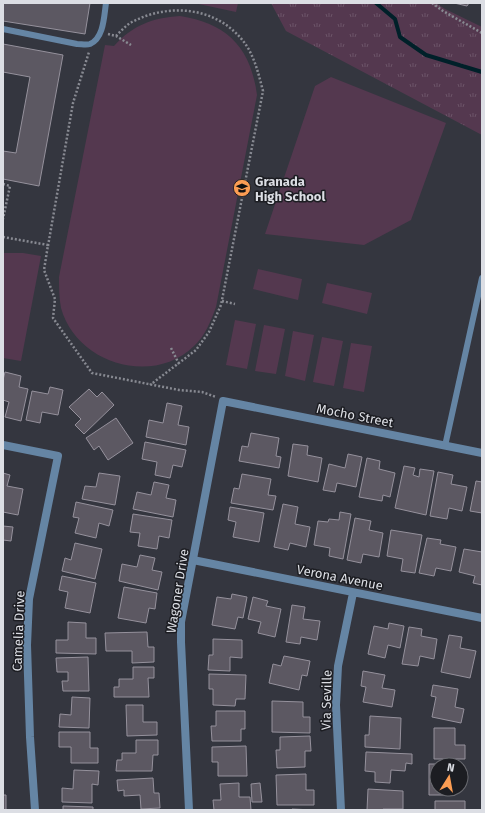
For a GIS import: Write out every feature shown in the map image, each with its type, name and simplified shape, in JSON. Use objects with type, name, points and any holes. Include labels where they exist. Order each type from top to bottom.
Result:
[{"type":"street","name":"Mocho Street","points":[[223,401],[482,453]]},
{"type":"street","name":"Wagoner Drive","points":[[190,810],[181,622],[223,401]]},
{"type":"street","name":"Camelia Drive","points":[[3,445],[58,456],[29,599],[27,645],[30,737],[35,810]]},
{"type":"street","name":"Verona Avenue","points":[[193,560],[482,618]]},
{"type":"street","name":"Via Seville","points":[[341,810],[336,705],[338,666],[354,592]]},
{"type":"lane","points":[[3,29],[77,44],[89,44],[98,38],[101,31],[106,3]]},
{"type":"lane","points":[[445,446],[482,278]]},
{"type":"path","points":[[432,3],[443,11],[482,33]]},
{"type":"path","points":[[116,36],[131,22],[159,12],[187,10],[213,17],[233,30],[247,48],[258,71],[263,91],[222,301],[209,332],[196,350],[150,384]]},
{"type":"path","points":[[131,45],[116,36],[96,33],[73,103],[44,270],[55,299],[53,318],[92,373],[179,390],[209,393],[223,401]]},
{"type":"path","points":[[3,184],[10,186],[3,219]]},
{"type":"path","points":[[3,236],[48,245]]},
{"type":"path","points":[[222,301],[235,304]]},
{"type":"path","points":[[171,348],[179,364]]},
{"type":"green space","points":[[194,3],[238,3],[236,12]]},
{"type":"green space","points":[[271,3],[436,3],[482,27],[482,135],[286,31]]},
{"type":"green space","points":[[180,16],[196,19],[211,25],[223,31],[234,40],[249,63],[254,78],[257,95],[216,307],[210,323],[198,342],[177,358],[158,365],[137,366],[117,363],[99,355],[82,343],[69,327],[61,308],[59,296],[59,277],[105,45],[114,46],[128,33],[144,24]]},
{"type":"green space","points":[[331,77],[446,123],[411,220],[364,245],[265,234],[315,86]]},
{"type":"green space","points":[[3,253],[23,253],[41,256],[21,361],[3,358]]},
{"type":"green space","points":[[258,269],[302,279],[298,300],[253,289]]},
{"type":"green space","points":[[327,283],[372,293],[367,314],[322,303]]},
{"type":"green space","points":[[235,320],[256,324],[247,369],[226,365]]},
{"type":"green space","points":[[264,325],[285,329],[276,374],[255,371]]},
{"type":"green space","points":[[293,331],[314,335],[305,381],[285,376]]},
{"type":"green space","points":[[322,337],[343,341],[334,386],[313,382]]},
{"type":"green space","points":[[351,343],[372,346],[364,392],[343,388]]},
{"type":"building","points":[[3,3],[90,3],[85,34],[3,21]]},
{"type":"building","points":[[454,3],[469,3],[467,6]]},
{"type":"building","points":[[3,44],[63,55],[39,186],[3,179],[3,151],[16,153],[30,77],[3,72]]},
{"type":"building","points":[[5,372],[21,376],[19,387],[28,389],[21,421],[5,417],[9,402],[3,400],[3,380]]},
{"type":"building","points":[[50,387],[63,390],[58,415],[42,412],[40,423],[26,420],[32,391],[48,394]]},
{"type":"building","points":[[89,389],[97,397],[102,392],[114,405],[84,434],[75,425],[81,419],[69,407]]},
{"type":"building","points":[[167,403],[182,406],[178,425],[189,427],[186,445],[146,437],[149,420],[163,423]]},
{"type":"building","points":[[116,418],[133,443],[108,460],[99,446],[94,450],[86,438]]},
{"type":"building","points":[[251,433],[279,438],[276,456],[281,457],[279,468],[239,461],[242,446],[248,447]]},
{"type":"building","points":[[145,442],[186,450],[182,467],[173,465],[170,478],[155,475],[157,462],[142,459]]},
{"type":"building","points":[[293,444],[308,446],[307,455],[322,458],[318,482],[288,476]]},
{"type":"building","points":[[348,454],[362,457],[356,487],[337,483],[335,492],[323,490],[329,464],[345,468]]},
{"type":"building","points":[[367,458],[380,461],[379,469],[395,473],[390,497],[383,495],[382,501],[359,497]]},
{"type":"building","points":[[404,466],[415,468],[413,475],[419,477],[420,469],[434,471],[426,515],[395,508]]},
{"type":"building","points":[[438,472],[453,475],[451,484],[467,487],[462,511],[449,508],[447,519],[430,516]]},
{"type":"building","points":[[3,473],[10,475],[7,486],[23,489],[18,515],[3,512]]},
{"type":"building","points":[[99,473],[120,476],[115,505],[82,499],[85,486],[96,487]]},
{"type":"building","points":[[242,474],[271,479],[268,495],[276,496],[273,510],[231,503],[234,488],[239,489]]},
{"type":"building","points":[[476,481],[482,482],[482,513],[470,511]]},
{"type":"building","points":[[154,482],[169,485],[166,498],[176,500],[173,517],[133,509],[137,492],[151,495]]},
{"type":"building","points":[[76,502],[113,510],[109,526],[99,523],[96,538],[75,533],[79,518],[73,517]]},
{"type":"building","points":[[283,504],[298,507],[295,524],[310,527],[306,547],[290,543],[288,550],[274,547]]},
{"type":"building","points":[[230,507],[264,513],[259,542],[233,537],[236,522],[228,520]]},
{"type":"building","points":[[340,512],[351,514],[343,559],[329,556],[330,548],[314,545],[318,521],[328,522],[329,519],[339,520]]},
{"type":"building","points":[[133,514],[172,520],[169,538],[159,536],[157,549],[138,546],[140,533],[130,532]]},
{"type":"building","points":[[355,518],[371,521],[369,530],[383,533],[379,557],[363,554],[361,563],[347,560]]},
{"type":"building","points":[[3,526],[13,527],[11,541],[3,540]]},
{"type":"building","points":[[391,530],[422,535],[415,573],[401,571],[403,559],[387,556]]},
{"type":"building","points":[[427,538],[441,540],[440,544],[456,547],[451,571],[436,568],[434,576],[419,573]]},
{"type":"building","points":[[75,543],[102,549],[95,579],[62,571],[65,558],[71,560]]},
{"type":"building","points":[[464,549],[482,552],[482,585],[473,583],[475,576],[459,572]]},
{"type":"building","points":[[140,555],[155,558],[152,570],[162,572],[158,590],[119,581],[122,564],[137,567]]},
{"type":"building","points":[[62,576],[96,583],[90,613],[65,608],[68,592],[59,590]]},
{"type":"building","points":[[124,587],[157,593],[155,609],[149,608],[146,623],[118,618]]},
{"type":"building","points":[[232,594],[247,597],[243,618],[238,617],[235,629],[212,625],[217,597],[231,599]]},
{"type":"building","points":[[253,597],[268,601],[266,606],[281,609],[275,637],[258,633],[261,622],[248,619]]},
{"type":"building","points":[[292,605],[305,607],[303,619],[320,621],[317,640],[301,637],[300,644],[286,642]]},
{"type":"building","points":[[68,622],[86,623],[86,638],[96,638],[96,654],[56,653],[56,640],[68,640]]},
{"type":"building","points":[[389,623],[404,626],[400,648],[388,645],[385,658],[368,654],[374,626],[388,629]]},
{"type":"building","points":[[409,627],[422,629],[421,636],[437,639],[434,659],[420,656],[418,666],[402,664]]},
{"type":"building","points":[[147,632],[148,647],[154,647],[154,662],[132,663],[132,651],[106,651],[105,633]]},
{"type":"building","points":[[449,635],[462,637],[460,648],[476,651],[470,678],[441,672]]},
{"type":"building","points":[[213,639],[242,640],[242,658],[230,657],[230,671],[208,670],[209,655],[213,655]]},
{"type":"building","points":[[284,656],[310,661],[307,676],[302,675],[299,690],[269,683],[273,664],[281,666]]},
{"type":"building","points":[[88,657],[89,691],[63,691],[62,681],[68,681],[68,672],[57,672],[56,658]]},
{"type":"building","points":[[133,667],[154,667],[154,678],[148,678],[149,697],[114,697],[114,687],[119,687],[119,679],[133,679]]},
{"type":"building","points":[[363,671],[385,675],[382,688],[395,690],[392,707],[363,702],[366,687],[361,686]]},
{"type":"building","points":[[209,674],[246,675],[245,699],[236,699],[235,706],[213,705],[213,689],[209,689]]},
{"type":"building","points":[[433,685],[458,689],[455,707],[464,709],[461,723],[432,717],[436,697],[431,696]]},
{"type":"building","points":[[72,697],[90,698],[89,728],[59,727],[60,714],[71,715]]},
{"type":"building","points":[[272,701],[303,702],[303,717],[310,717],[310,733],[272,732]]},
{"type":"building","points":[[126,705],[143,705],[143,722],[157,722],[157,735],[127,736]]},
{"type":"building","points":[[216,711],[245,711],[245,729],[241,729],[241,741],[212,741],[211,726],[216,726]]},
{"type":"building","points":[[370,716],[401,718],[400,749],[365,747],[365,735],[369,735]]},
{"type":"building","points":[[434,728],[455,728],[455,745],[465,745],[465,757],[434,757]]},
{"type":"building","points":[[59,732],[90,732],[90,748],[98,748],[98,763],[71,763],[71,747],[59,747]]},
{"type":"building","points":[[310,736],[311,751],[305,751],[305,767],[277,768],[276,750],[280,750],[280,737]]},
{"type":"building","points":[[136,740],[158,740],[158,755],[153,755],[152,771],[116,771],[117,760],[122,760],[122,753],[136,753]]},
{"type":"building","points":[[246,746],[247,776],[218,776],[218,762],[212,762],[212,747]]},
{"type":"building","points":[[366,752],[412,754],[412,764],[406,763],[405,771],[391,770],[390,783],[375,782],[375,772],[365,771]]},
{"type":"building","points":[[74,770],[99,771],[98,785],[92,784],[92,803],[62,802],[62,788],[73,789]]},
{"type":"building","points":[[306,774],[306,790],[314,790],[314,805],[277,805],[276,775]]},
{"type":"building","points":[[153,778],[154,793],[159,793],[160,808],[141,809],[140,795],[124,796],[124,790],[118,791],[117,780]]},
{"type":"building","points":[[239,783],[239,797],[250,797],[251,810],[214,810],[213,800],[221,800],[220,784]]},
{"type":"building","points":[[260,783],[262,802],[252,802],[251,784]]},
{"type":"building","points":[[368,789],[403,791],[403,809],[367,810]]},
{"type":"building","points":[[3,795],[6,795],[6,810],[3,810]]},
{"type":"building","points":[[435,801],[465,801],[465,810],[435,810]]},
{"type":"building","points":[[63,806],[93,807],[93,810],[63,810]]},
{"type":"building","points":[[292,809],[314,810],[292,810]]},
{"type":"waterway","points":[[376,3],[395,19],[400,37],[426,55],[482,72]]},
{"type":"place","name":"Granada High School","points":[[242,188]]}]
